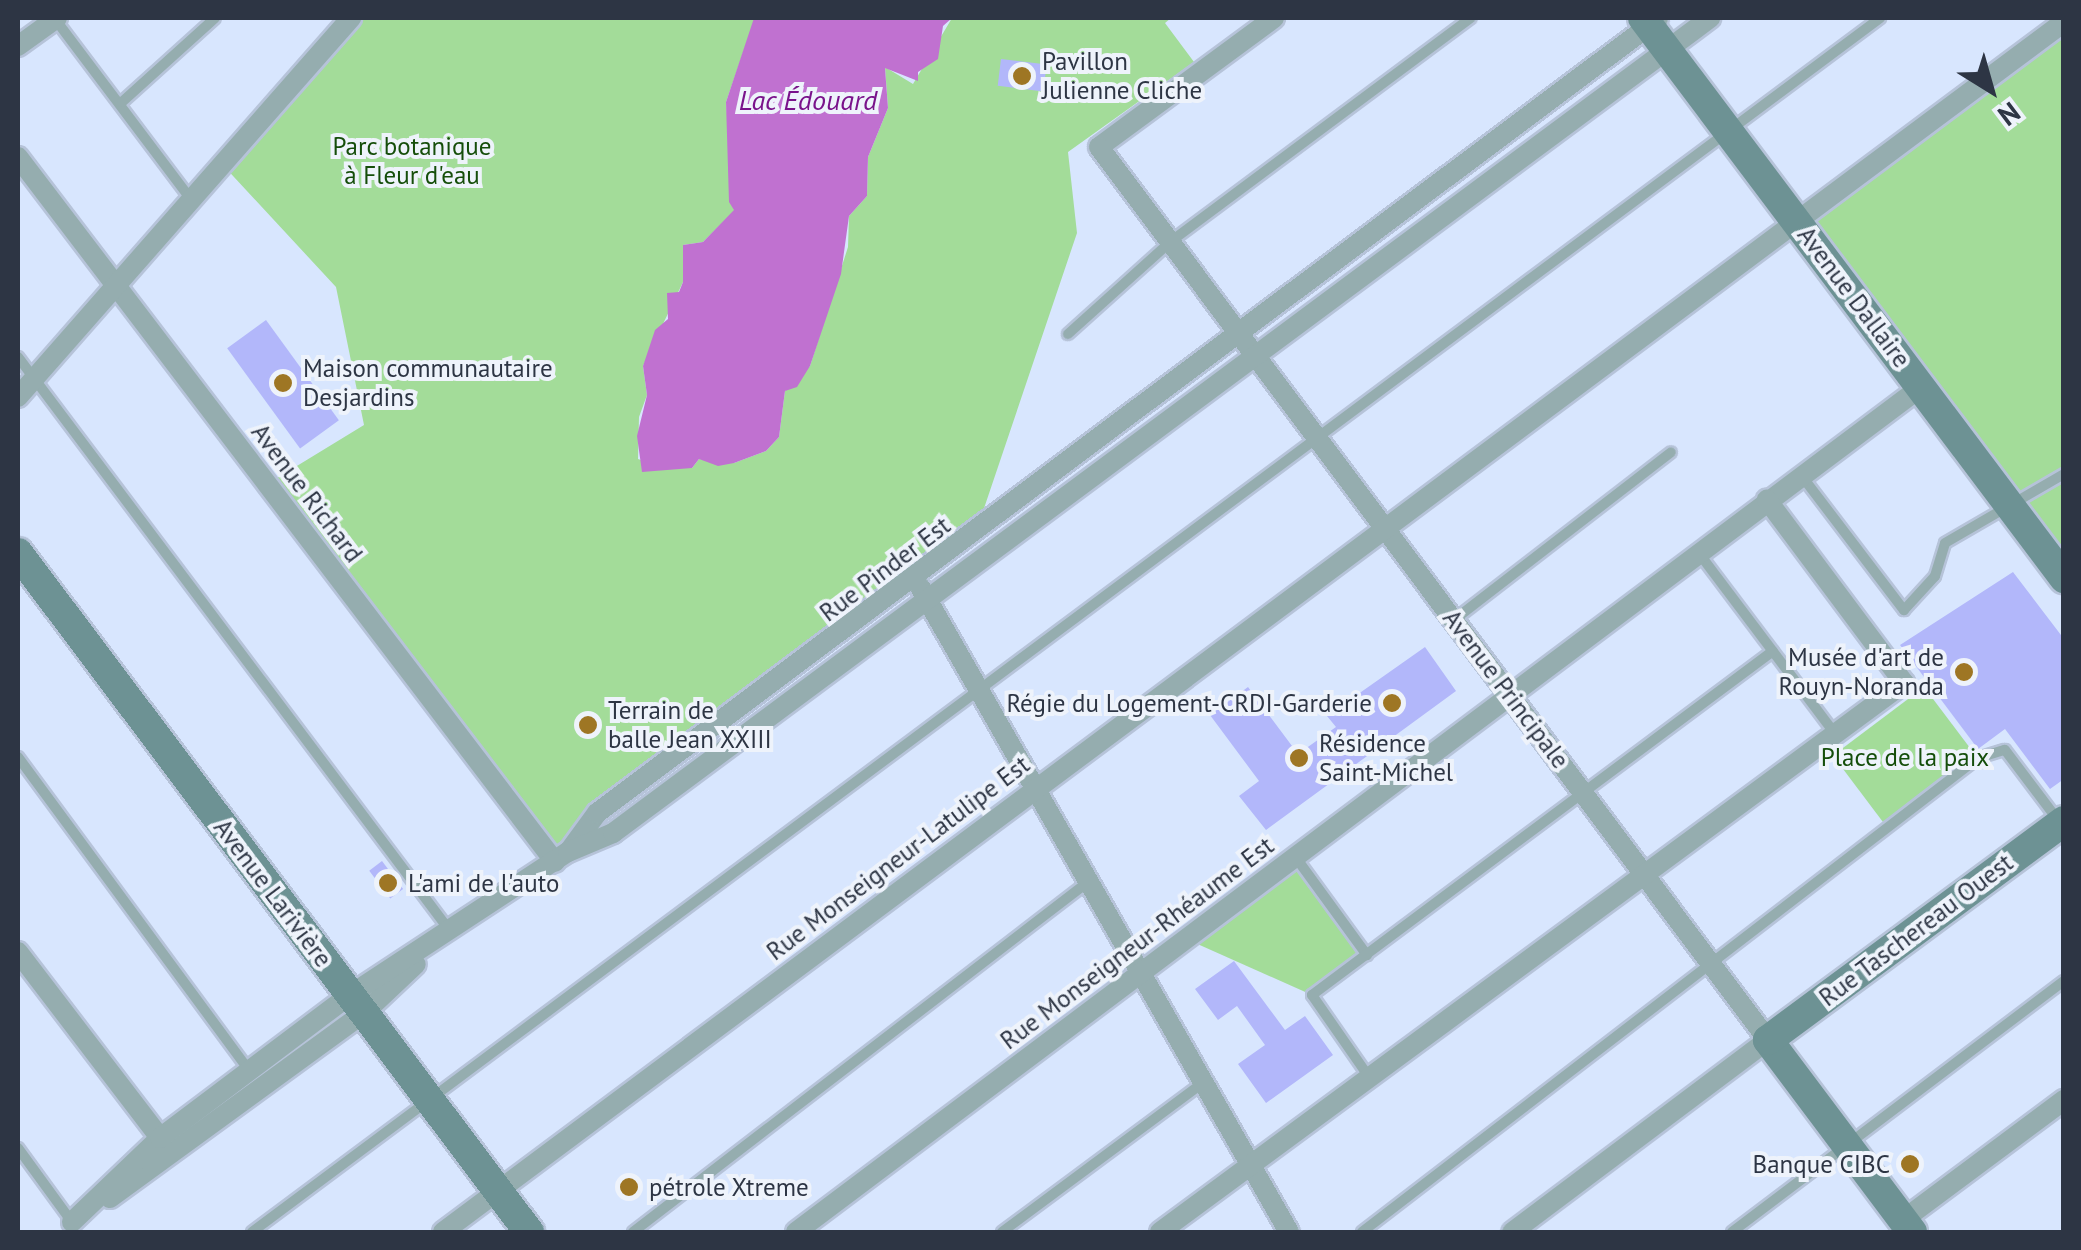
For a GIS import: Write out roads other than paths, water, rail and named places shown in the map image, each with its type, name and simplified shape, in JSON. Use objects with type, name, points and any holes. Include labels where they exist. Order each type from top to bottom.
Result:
[{"type":"street","points":[[18,46],[55,18]]},
{"type":"street","points":[[18,398],[351,18]]},
{"type":"street","name":"Avenue Principale","points":[[1274,18],[1100,147],[1846,1144],[1901,1228]]},
{"type":"street","points":[[1655,28],[1710,18]]},
{"type":"street","name":"Rue Monseigneur-Latulipe Est","points":[[443,1232],[1036,785],[2064,22]]},
{"type":"street","name":"Avenue Dallaire","points":[[1655,28],[2064,578]]},
{"type":"street","name":"Rue Pinder Est","points":[[65,1227],[175,1156],[450,931],[562,856],[612,833],[1238,331],[1655,28]]},
{"type":"street","name":"Rue Pinder Est","points":[[920,587],[1254,354],[1655,28]]},
{"type":"street","name":"Avenue Richard","points":[[18,157],[116,289],[562,856]]},
{"type":"street","name":"Rue Monseigneur-Rhéaume Est","points":[[796,1232],[1508,693],[1921,387]]},
{"type":"street","points":[[1160,1232],[1904,683],[1767,500]]},
{"type":"street","name":"Avenue Larivière","points":[[18,553],[529,1232]]},
{"type":"street","points":[[920,587],[1289,1232]]},
{"type":"street","name":"Rue Taschereau Ouest","points":[[1768,1040],[2062,822]]},
{"type":"street","points":[[18,952],[160,1138]]},
{"type":"street","name":"Rue Pinder Est","points":[[65,1227],[160,1138],[250,1071],[357,1004]]},
{"type":"street","points":[[1512,1232],[1768,1040]]},
{"type":"street","points":[[1901,1228],[2064,1100]]},
{"type":"lane","points":[[55,18],[122,102],[192,202]]},
{"type":"lane","points":[[122,102],[214,18]]},
{"type":"lane","points":[[1068,334],[1170,242],[1471,18]]},
{"type":"lane","points":[[252,1232],[978,687],[1320,441],[1880,18]]},
{"type":"lane","points":[[18,357],[450,931]]},
{"type":"lane","points":[[1454,620],[1671,452]]},
{"type":"lane","points":[[1801,475],[1904,610],[1935,576],[1945,543],[2006,502],[2036,494],[2064,474]]},
{"type":"lane","points":[[1698,552],[1834,734]]},
{"type":"lane","points":[[1370,1078],[1312,995],[1773,651]]},
{"type":"lane","points":[[1362,1232],[1713,967],[1978,758],[2005,750],[2062,822]]},
{"type":"lane","points":[[18,758],[250,1071]]},
{"type":"lane","points":[[1294,855],[1367,955]]},
{"type":"lane","points":[[633,1232],[1090,881]]},
{"type":"lane","points":[[1732,1232],[2064,981]]},
{"type":"lane","points":[[1002,1232],[1204,1082]]},
{"type":"lane","points":[[18,1148],[65,1227]]},
{"type":"water","name":"Lac Édouard","points":[[754,18],[952,18],[943,26],[938,59],[918,72],[918,81],[885,68],[888,108],[868,157],[867,196],[849,216],[841,274],[810,366],[797,387],[785,391],[779,437],[766,451],[734,463],[718,466],[699,459],[692,468],[642,472],[637,436],[647,395],[643,366],[655,330],[668,319],[667,293],[679,292],[683,282],[683,245],[703,242],[734,210],[729,202],[726,102]]},
{"type":"place","name":"Pavillon Julienne Cliche","points":[[1022,76]]},
{"type":"place","name":"Maison communautaire Desjardins","points":[[283,383]]},
{"type":"place","name":"Musée d'art de Rouyn-Noranda","points":[[1964,672]]},
{"type":"place","name":"Régie du Logement-CRDI-Garderie","points":[[1392,703]]},
{"type":"place","name":"Terrain de balle Jean XXIII","points":[[588,725]]},
{"type":"place","name":"Résidence Saint-Michel","points":[[1299,758]]},
{"type":"place","name":"L'ami de l'auto","points":[[388,883]]},
{"type":"place","name":"Banque CIBC","points":[[1910,1164]]},
{"type":"place","name":"pétrole Xtreme","points":[[629,1187]]},
{"type":"park label","name":"Parc botanique à Fleur d'eau","points":[[412,162]]},
{"type":"park label","name":"Place de la paix","points":[[1905,757]]}]
